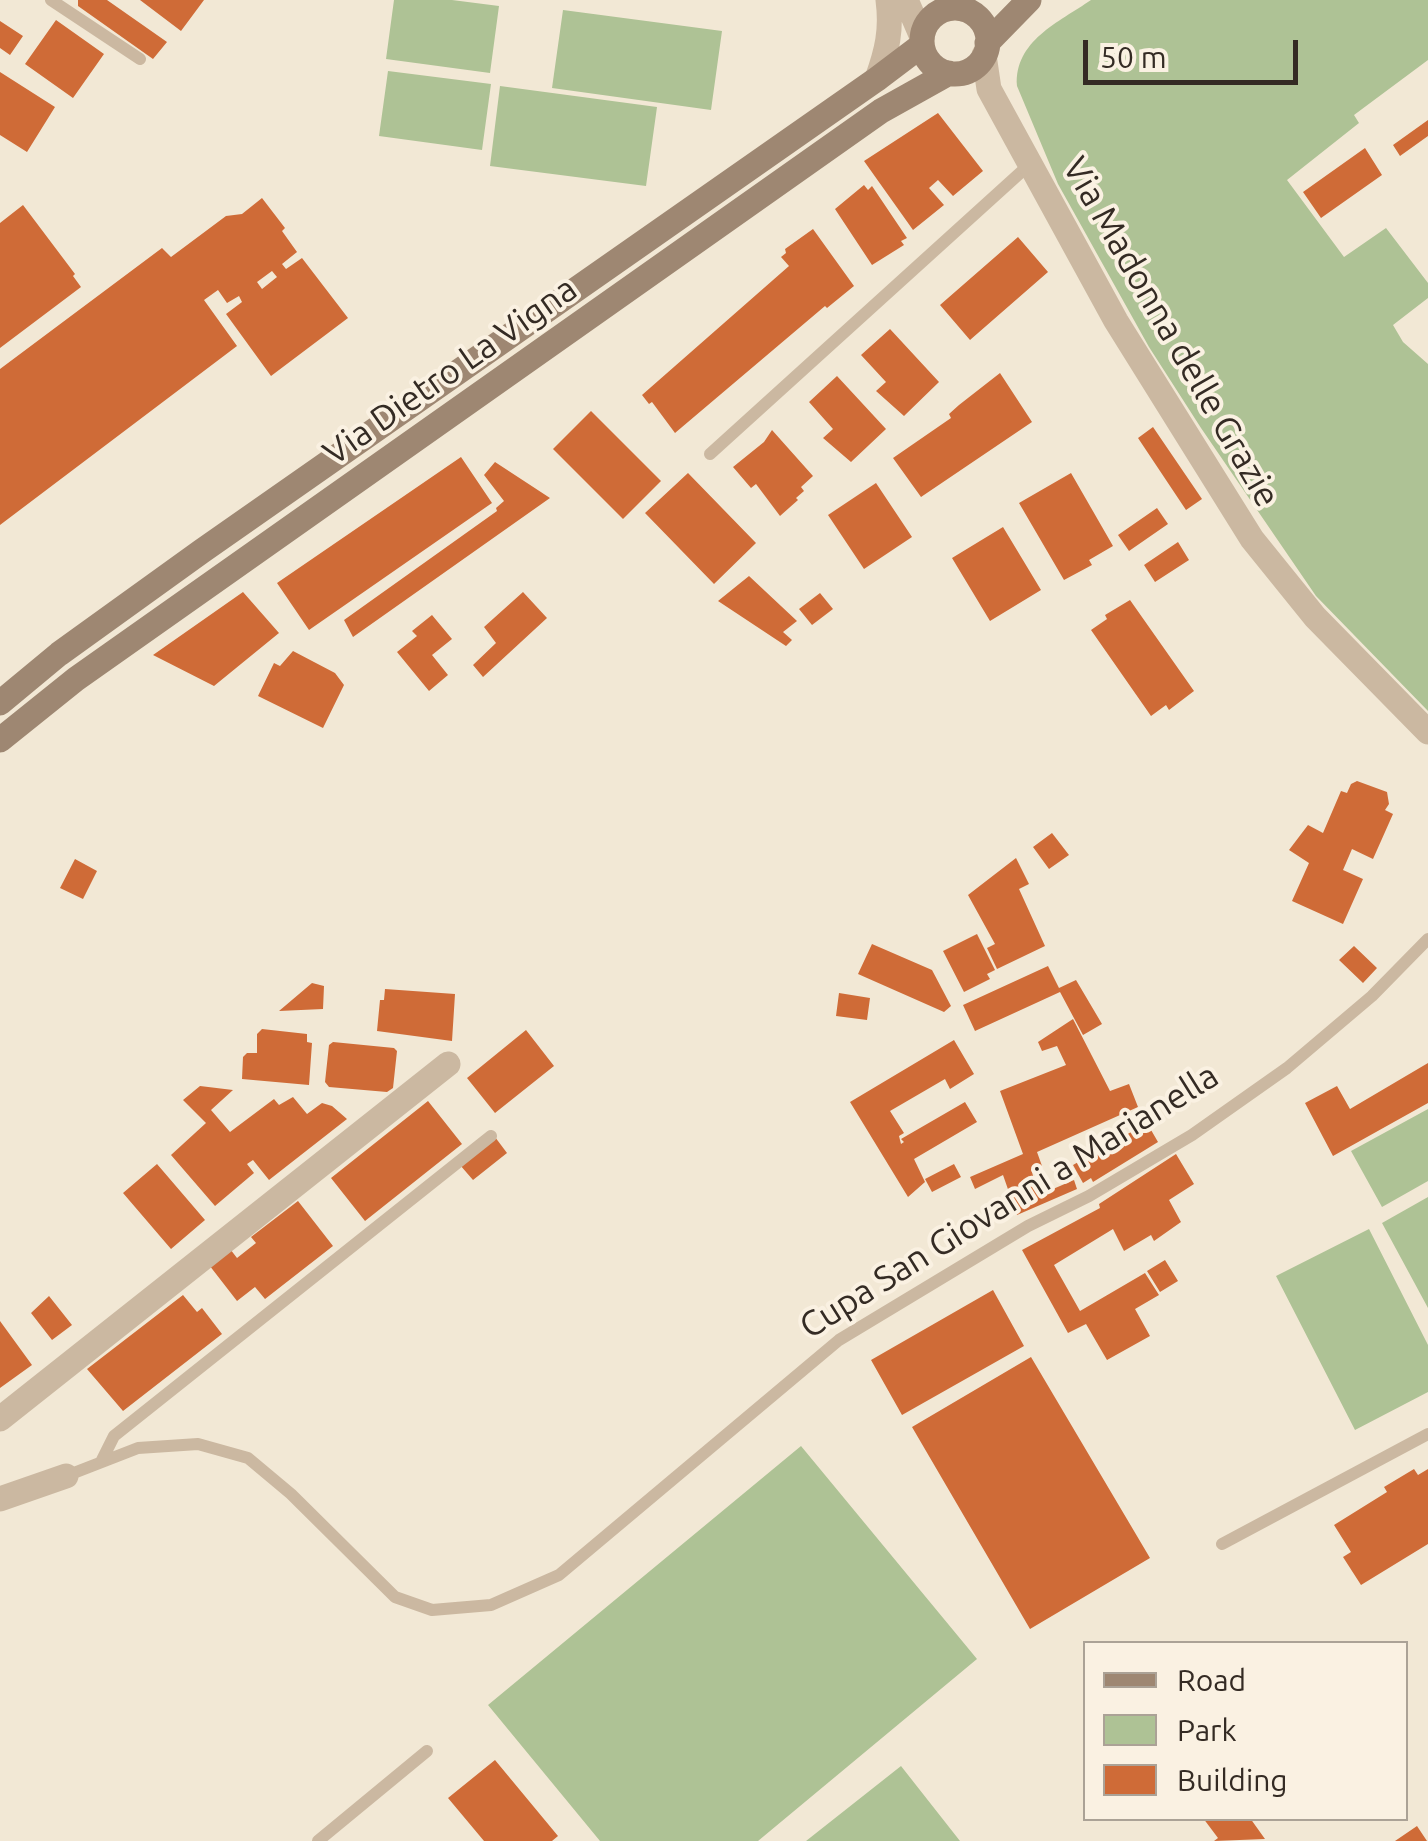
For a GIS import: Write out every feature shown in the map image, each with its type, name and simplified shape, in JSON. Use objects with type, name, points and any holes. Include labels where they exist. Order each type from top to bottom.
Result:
[{"type":"street","points":[[877,79],[889,47],[888,0]]},
{"type":"street","points":[[906,0],[931,64],[956,73],[976,66],[1029,0]]},
{"type":"street","points":[[922,41],[927,23],[934,15],[967,5],[982,22],[986,49]]},
{"type":"street","name":"Via Dietro La Vigna","points":[[0,703],[58,654],[877,79],[922,41]]},
{"type":"street","name":"Via Madonna delle Grazie","points":[[986,49],[989,89],[1116,322],[1252,540],[1315,617],[1428,732]]},
{"type":"street","name":"Via Dietro La Vigna","points":[[0,740],[76,678],[880,110],[956,73]]},
{"type":"street","name":"Via Madonna delle Grazie","points":[[956,73],[989,89]]},
{"type":"street","points":[[0,1419],[448,1064]]},
{"type":"street","name":"Cupa San Giovanni a Marianella","points":[[0,1499],[66,1476]]},
{"type":"lane","points":[[51,0],[140,59]]},
{"type":"lane","points":[[710,454],[1032,162]]},
{"type":"lane","name":"Cupa San Giovanni a Marianella","points":[[66,1476],[138,1448],[198,1444],[248,1458],[292,1494],[395,1597],[432,1610],[491,1605],[559,1575],[838,1340],[1028,1226],[1192,1135],[1287,1068],[1372,996],[1428,939]]},
{"type":"lane","points":[[101,1462],[114,1436],[490,1136]]},
{"type":"lane","points":[[1222,1544],[1428,1434]]},
{"type":"lane","points":[[318,1841],[427,1751]]},
{"type":"green space","points":[[394,0],[452,0],[499,6],[490,73],[386,59]]},
{"type":"green space","points":[[1091,0],[1428,0],[1428,60],[1354,115],[1359,123],[1287,180],[1344,257],[1386,228],[1428,283],[1428,298],[1393,325],[1403,342],[1428,364],[1428,711],[1316,596],[1149,347],[1058,184],[1017,86],[1018,70],[1041,34]]},
{"type":"green space","points":[[563,10],[722,31],[711,110],[552,88]]},
{"type":"green space","points":[[388,71],[491,84],[482,150],[379,136]]},
{"type":"green space","points":[[500,86],[657,107],[646,186],[490,166]]},
{"type":"green space","points":[[1428,1109],[1428,1181],[1382,1207],[1351,1151]]},
{"type":"green space","points":[[1428,1197],[1428,1308],[1382,1223]]},
{"type":"green space","points":[[1369,1229],[1428,1345],[1428,1392],[1355,1430],[1276,1276]]},
{"type":"green space","points":[[801,1446],[977,1659],[758,1841],[600,1841],[488,1705]]},
{"type":"green space","points":[[901,1766],[960,1841],[806,1841]]},
{"type":"building","points":[[78,0],[107,0],[167,42],[153,59],[78,6]]},
{"type":"building","points":[[140,0],[204,0],[181,31]]},
{"type":"building","points":[[56,20],[104,54],[73,98],[25,64]]},
{"type":"building","points":[[0,21],[23,36],[10,55],[0,48]]},
{"type":"building","points":[[0,72],[55,107],[27,152],[0,135]]},
{"type":"building","points":[[938,113],[983,171],[953,196],[938,180],[929,188],[944,205],[913,230],[864,161]]},
{"type":"building","points":[[1428,120],[1428,136],[1400,156],[1393,145]]},
{"type":"building","points":[[1365,148],[1382,175],[1321,218],[1303,192]]},
{"type":"building","points":[[864,185],[868,190],[872,186],[907,238],[901,241],[904,245],[872,265],[835,209]]},
{"type":"building","points":[[262,198],[297,252],[282,264],[286,269],[302,258],[348,318],[271,376],[226,314],[242,302],[239,296],[227,303],[218,290],[204,300],[237,346],[0,525],[0,369],[162,248],[171,257],[226,216],[242,214]],"holes":[[[272,271],[277,277],[262,289],[257,282]]]},
{"type":"building","points":[[23,205],[81,287],[0,348],[0,223]]},
{"type":"building","points":[[813,229],[854,286],[675,433],[642,395],[789,266],[781,257],[785,249]]},
{"type":"building","points":[[1018,237],[1048,272],[970,340],[940,305]]},
{"type":"building","points":[[890,329],[939,382],[904,416],[876,391],[886,382],[861,355]]},
{"type":"building","points":[[1000,373],[1032,422],[921,497],[893,458],[951,418],[949,414]]},
{"type":"building","points":[[837,376],[886,429],[851,462],[823,438],[833,429],[809,402]]},
{"type":"building","points":[[591,411],[661,481],[623,519],[553,449]]},
{"type":"building","points":[[1153,427],[1202,499],[1186,510],[1138,438]]},
{"type":"building","points":[[772,430],[813,476],[801,487],[804,491],[798,500],[780,516],[756,484],[751,488],[733,467],[764,442]]},
{"type":"building","points":[[461,457],[492,503],[309,630],[277,583]]},
{"type":"building","points":[[495,462],[550,498],[353,637],[344,620],[497,511],[504,501],[484,475]]},
{"type":"building","points":[[688,473],[756,543],[714,584],[645,513]]},
{"type":"building","points":[[1071,473],[1113,546],[1089,560],[1092,565],[1064,580],[1019,503]]},
{"type":"building","points":[[876,483],[912,537],[864,569],[828,515]]},
{"type":"building","points":[[1157,508],[1168,524],[1129,551],[1118,535]]},
{"type":"building","points":[[1003,527],[1041,590],[990,621],[952,558]]},
{"type":"building","points":[[1178,542],[1189,560],[1155,582],[1144,565]]},
{"type":"building","points":[[749,576],[797,621],[783,632],[792,640],[786,646],[718,601]]},
{"type":"building","points":[[243,592],[279,633],[214,686],[153,655]]},
{"type":"building","points":[[523,592],[547,618],[483,677],[473,665],[496,643],[484,627]]},
{"type":"building","points":[[820,593],[833,609],[812,625],[799,609]]},
{"type":"building","points":[[1130,600],[1194,691],[1169,710],[1166,705],[1151,716],[1091,630],[1107,619],[1105,615]]},
{"type":"building","points":[[432,615],[452,639],[432,655],[448,675],[429,691],[397,652],[417,636],[412,631]]},
{"type":"building","points":[[293,651],[335,673],[344,685],[323,728],[258,696],[274,663],[280,666]]},
{"type":"building","points":[[1357,781],[1387,792],[1389,804],[1385,810],[1393,814],[1373,859],[1352,849],[1343,870],[1363,879],[1343,924],[1292,901],[1309,863],[1289,850],[1308,825],[1323,833],[1341,791],[1347,793]]},
{"type":"building","points":[[1052,833],[1069,855],[1049,869],[1033,847]]},
{"type":"building","points":[[1016,858],[1029,884],[1019,889],[1045,946],[997,969],[987,948],[995,944],[968,895]]},
{"type":"building","points":[[75,859],[97,871],[83,899],[60,888]]},
{"type":"building","points":[[977,934],[995,970],[987,974],[990,979],[964,992],[943,951]]},
{"type":"building","points":[[872,944],[932,970],[951,1006],[944,1012],[858,974]]},
{"type":"building","points":[[1354,946],[1377,968],[1363,983],[1339,960]]},
{"type":"building","points":[[1048,966],[1059,988],[1076,980],[1102,1024],[1083,1035],[1060,992],[975,1031],[963,1005]]},
{"type":"building","points":[[312,983],[324,986],[323,1009],[279,1011]]},
{"type":"building","points":[[385,989],[455,994],[452,1041],[377,1031]]},
{"type":"building","points":[[839,993],[870,998],[867,1020],[836,1016]]},
{"type":"building","points":[[1073,1019],[1110,1091],[1129,1084],[1138,1107],[1037,1152],[1042,1166],[1031,1169],[1034,1179],[1041,1178],[1046,1192],[1074,1180],[1077,1189],[1017,1215],[1003,1175],[975,1189],[970,1177],[1023,1154],[1000,1091],[1066,1065],[1057,1046],[1042,1051],[1038,1042]]},
{"type":"building","points":[[262,1029],[307,1034],[307,1042],[312,1043],[309,1085],[242,1079],[243,1057],[257,1053],[257,1034]]},
{"type":"building","points":[[526,1030],[554,1066],[495,1113],[467,1078]]},
{"type":"building","points":[[954,1040],[974,1074],[950,1089],[945,1079],[890,1111],[904,1133],[899,1136],[901,1144],[901,1139],[965,1102],[977,1122],[914,1159],[925,1182],[908,1197],[850,1102]]},
{"type":"building","points":[[333,1042],[394,1048],[397,1051],[393,1088],[387,1092],[329,1087],[325,1082],[329,1045]]},
{"type":"building","points":[[1428,1063],[1428,1103],[1333,1156],[1305,1103],[1337,1086],[1350,1109]]},
{"type":"building","points":[[200,1086],[233,1090],[211,1110],[230,1132],[274,1099],[279,1105],[293,1097],[307,1114],[322,1103],[347,1119],[269,1180],[253,1160],[247,1164],[254,1173],[215,1206],[171,1155],[206,1123],[183,1100]]},
{"type":"building","points":[[428,1101],[462,1144],[365,1221],[331,1178]]},
{"type":"building","points":[[1147,1123],[1158,1142],[1093,1182],[1091,1178],[1083,1183],[1073,1165]]},
{"type":"building","points":[[495,1137],[507,1153],[473,1180],[460,1165]]},
{"type":"building","points":[[1176,1154],[1194,1184],[1169,1200],[1181,1222],[1154,1241],[1151,1235],[1124,1251],[1113,1229],[1054,1265],[1080,1311],[1145,1273],[1159,1295],[1135,1309],[1150,1336],[1107,1360],[1086,1324],[1068,1333],[1022,1250],[1100,1208],[1099,1204]]},
{"type":"building","points":[[157,1164],[205,1220],[171,1249],[123,1193]]},
{"type":"building","points":[[954,1164],[961,1177],[932,1192],[925,1179]]},
{"type":"building","points":[[298,1201],[333,1246],[265,1299],[255,1287],[237,1301],[206,1261],[227,1245],[237,1258],[256,1243],[251,1237]]},
{"type":"building","points":[[1165,1260],[1178,1281],[1160,1292],[1147,1271]]},
{"type":"building","points":[[993,1290],[1024,1346],[902,1415],[871,1360]]},
{"type":"building","points":[[183,1295],[197,1312],[202,1308],[222,1334],[123,1411],[87,1369]]},
{"type":"building","points":[[49,1296],[72,1325],[52,1340],[31,1313]]},
{"type":"building","points":[[0,1321],[32,1365],[0,1388]]},
{"type":"building","points":[[1031,1357],[1150,1558],[1030,1629],[912,1427]]},
{"type":"building","points":[[1414,1469],[1418,1475],[1428,1469],[1428,1544],[1361,1585],[1343,1557],[1351,1552],[1334,1525],[1387,1492],[1384,1487]]},
{"type":"building","points":[[495,1760],[558,1836],[552,1841],[484,1841],[448,1798]]},
{"type":"building","points":[[1205,1821],[1252,1821],[1265,1839],[1214,1841],[1218,1838]]},
{"type":"building","points":[[1417,1826],[1427,1841],[1395,1841]]}]
